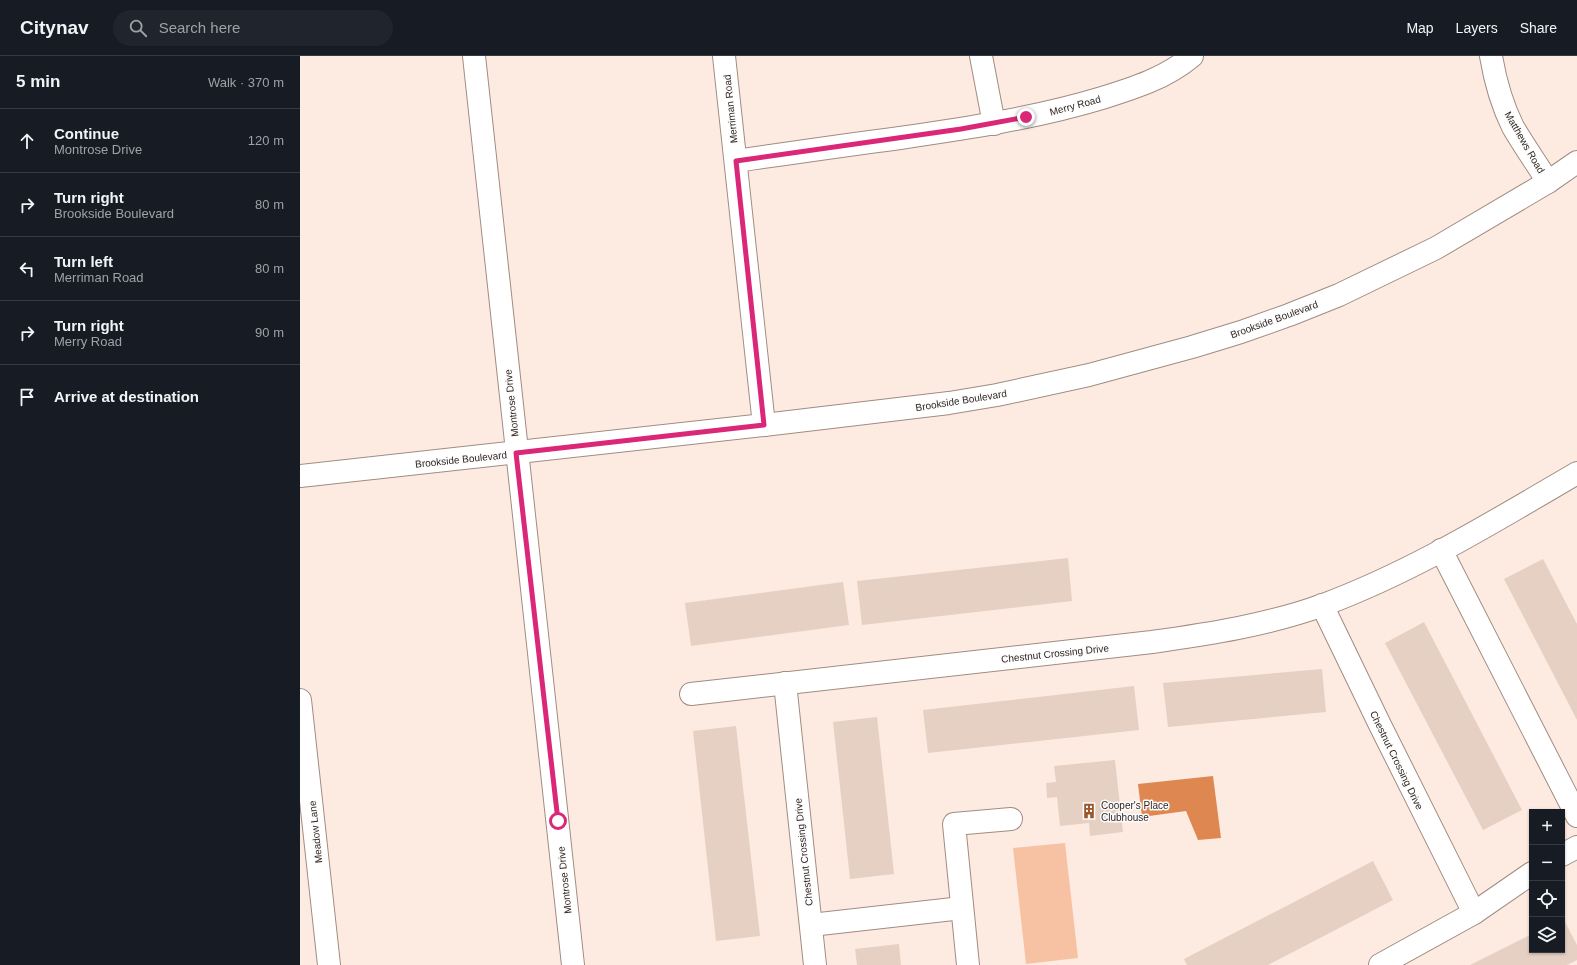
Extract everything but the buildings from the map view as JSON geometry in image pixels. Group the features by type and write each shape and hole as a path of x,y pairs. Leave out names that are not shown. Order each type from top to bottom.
{"street":[{"name":"Montrose Drive","path":"474,56 516,453 573,965"},
{"name":"Merriman Road","path":"724,56 764,425"},
{"path":"981,56 994,124"},
{"name":"Merry Road","path":"736,161 994,124 1086,103 1137,87 1180,66 1192,56"},
{"name":"Matthews Road","path":"1490,56 1502,101 1513,126 1548,182"},
{"name":"Brookside Boulevard","path":"300,476 516,453 941,404 997,395 1089,375 1192,347 1289,315 1339,295 1436,248 1548,182 1577,162"},
{"name":"Chestnut Crossing Drive","path":"691,694 1098,649 1198,635 1284,617 1322,605 1386,579 1441,550 1577,472"},
{"path":"1441,550 1577,816"},
{"name":"Chestnut Crossing Drive","path":"1322,605 1474,913"},
{"name":"Chestnut Crossing Drive","path":"785,683 815,965"},
{"name":"Meadow Lane","path":"300,700 329,965"},
{"path":"968,965 954,824 1011,819"},
{"path":"1565,854 1577,848"},
{"path":"1380,965 1474,913 1529,875"},
{"path":"811,925 962,908"}],"shaded area":[{"path":"1213,776 1221,838 1198,840 1186,811 1142,817 1138,784"},
{"path":"1065,843 1078,958 1026,964 1013,848"}],"place":[{"name":"Cooper's Place Clubhouse","path":"1089,811"}],"route":[{"path":"558,821 516,453 764,425 736,161 994,124 1026,117"}]}
